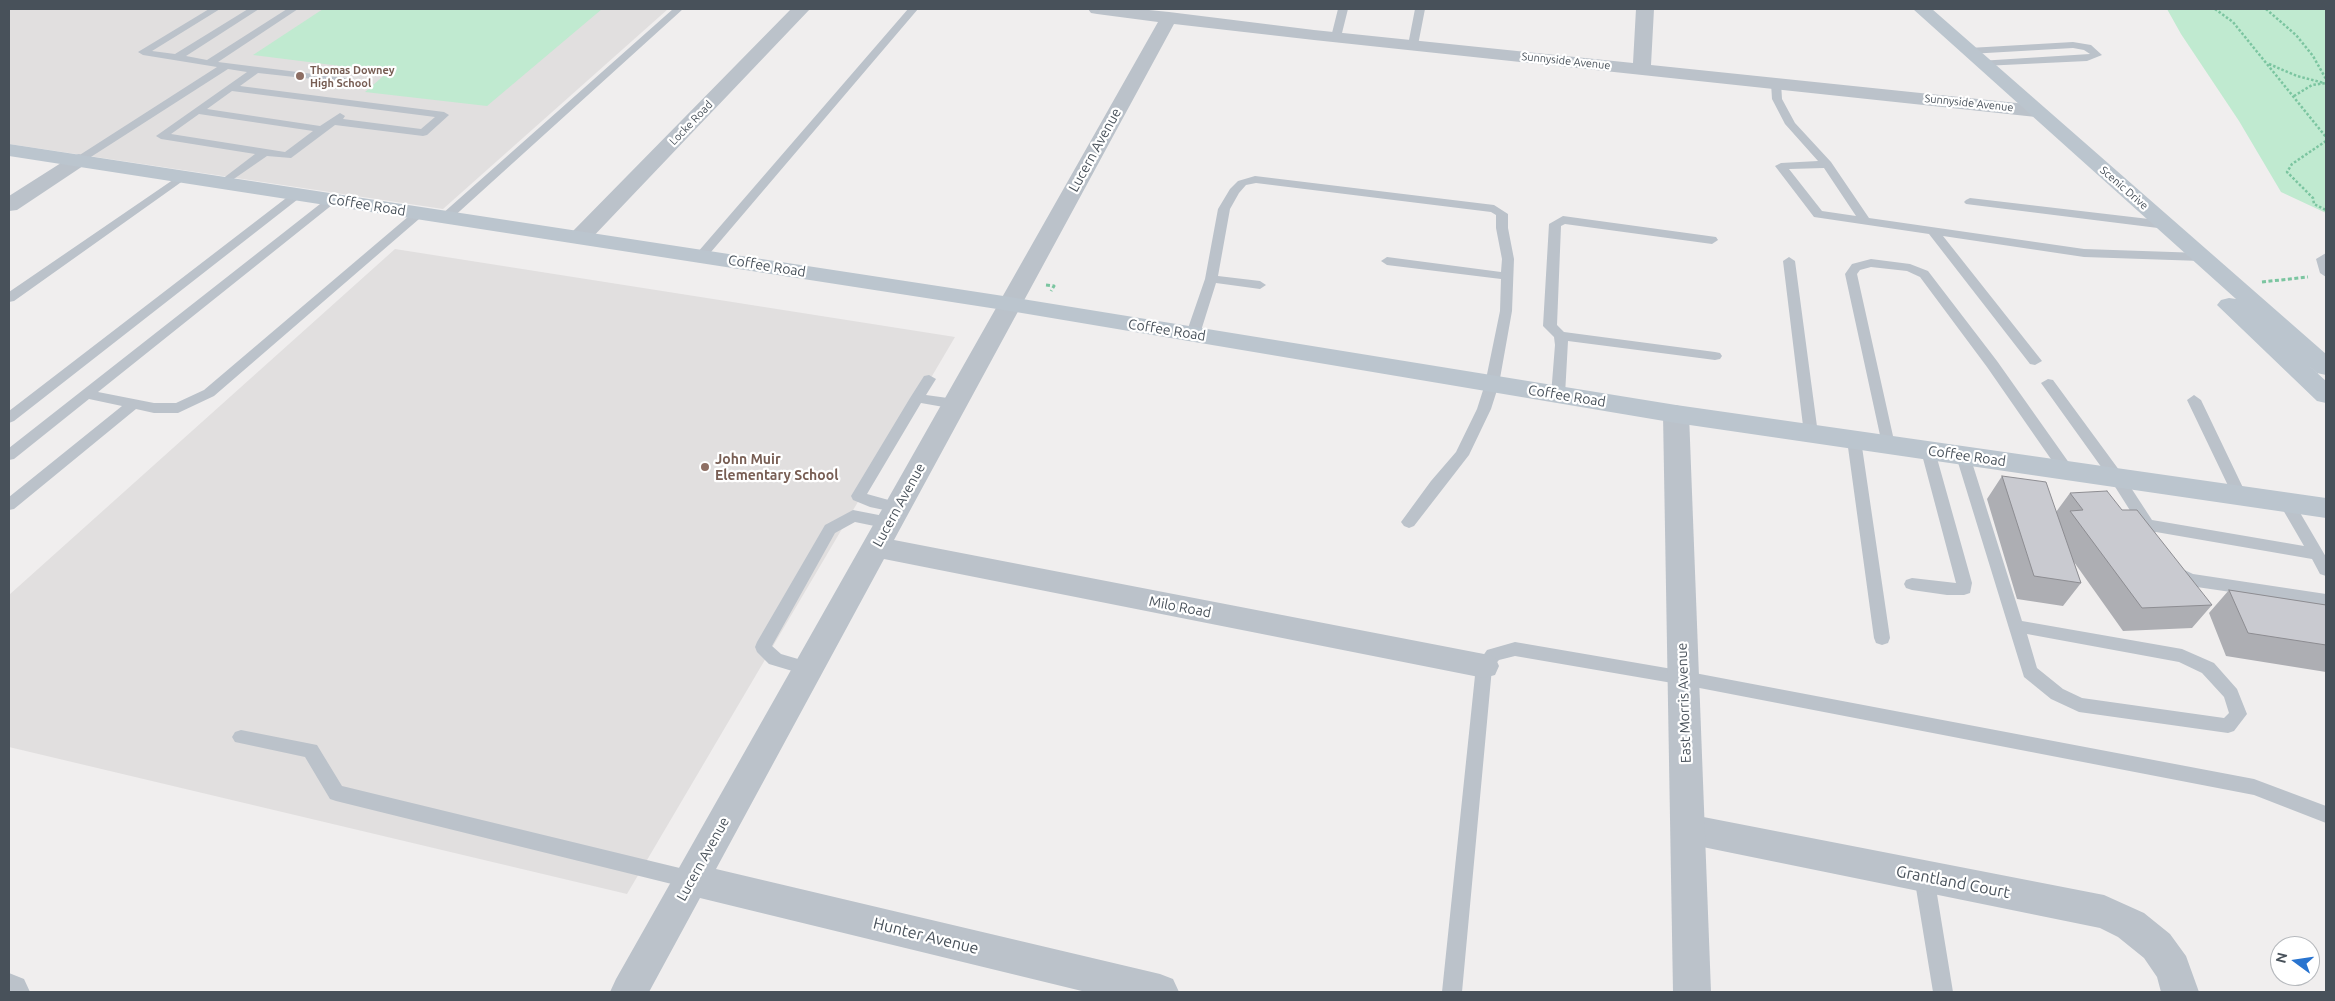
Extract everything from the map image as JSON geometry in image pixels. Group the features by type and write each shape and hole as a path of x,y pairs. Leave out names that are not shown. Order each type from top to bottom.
{"main road":[{"name":"Scenic Drive","path":"1922,9 2326,367"},
{"name":"Coffee Road","path":"9,150 1010,304 1676,414 2326,508"},
{"path":"2216,270 2209,287 2326,395"}],"street":[{"name":"Locke Road","path":"580,237 801,9"},
{"name":"Sunnyside Avenue","path":"1097,9 1336,37 2036,110"},
{"path":"1642,68 1645,9"},
{"name":"Lucern Avenue","path":"628,992 692,880 1169,17"},
{"path":"9,205 79,160"},
{"name":"East Morris Avenue","path":"1676,414 1692,992"},
{"name":"Milo Road","path":"888,526 1484,666"},
{"name":"Grantland Court","path":"1688,829 2104,912 2131,925 2158,946 2173,969 2180,992"},
{"name":"Hunter Avenue","path":"692,880 1160,992"}],"lane":[{"path":"215,9 143,52 226,66 346,81"},
{"path":"176,58 254,9"},
{"path":"209,63 293,9"},
{"path":"446,216 678,9"},
{"path":"701,256 913,9"},
{"path":"1336,37 1343,9"},
{"path":"1414,45 1420,9"},
{"path":"2073,45 2087,47 2097,55 2087,58 1976,57 2073,45"},
{"path":"79,160 226,66"},
{"path":"256,70 160,136 287,156 355,104"},
{"path":"1776,83 1777,100 1790,124 1827,164 1865,220"},
{"path":"230,88 444,115 423,133 333,121"},
{"path":"197,111 322,129"},
{"path":"225,182 265,152"},
{"path":"1827,164 1781,166 1818,214 1934,232 2216,270"},
{"path":"9,298 183,176"},
{"path":"1193,334 1211,279 1217,238 1224,209 1234,191 1242,183 1255,179 1494,209 1502,214 1502,228 1508,259 1506,311 1492,384 1484,409 1462,455 1409,522"},
{"path":"9,418 298,194"},
{"path":"9,455 333,199"},
{"path":"1970,202 2166,225"},
{"path":"86,394 154,408 178,408 209,393 420,213"},
{"path":"1558,395 1562,345 1560,336 1550,326 1555,224 1563,220 1712,240"},
{"path":"1934,232 2035,361"},
{"path":"2322,275 2322,259 2326,257"},
{"path":"1387,261 1507,276"},
{"path":"1789,261 1811,434"},
{"path":"1888,445 1851,274 1856,267 1871,263 1910,268 1924,274 1992,364 2067,471"},
{"path":"1211,279 1260,285"},
{"path":"1560,336 1716,356"},
{"path":"888,526 870,502 858,496 929,379"},
{"path":"2048,383 2117,478 2156,541"},
{"path":"917,398 955,404"},
{"path":"2194,400 2240,496"},
{"path":"9,504 133,404"},
{"path":"1854,440 1882,638"},
{"path":"1912,584 1948,589 1964,589 1964,583 1928,451"},
{"path":"1964,456 2030,672 2056,694 2079,705 2228,726 2238,714 2231,694 2208,668 2182,656 2016,626"},
{"path":"2287,503 2326,570"},
{"path":"809,669 775,659 763,647 830,529 853,516 888,526"},
{"path":"2147,525 2317,554"},
{"path":"2166,556 2176,572 2190,580 2326,600"},
{"path":"1452,992 1484,666 1493,655 1515,649 1684,678 2254,786 2303,804 2326,815"},
{"path":"241,736 311,750 336,793 692,880"},
{"path":"1924,876 1942,992"}],"path":[{"path":"2216,9 2233,22 2326,137"},
{"path":"2266,9 2296,35 2313,56 2326,79"},
{"path":"2266,62 2297,76 2325,83"},
{"path":"2294,96 2312,85 2325,83"},
{"path":"2326,141 2292,164 2287,172 2313,198 2314,204 2326,210"},
{"path":"2216,270 2322,275"},
{"path":"1046,285 1054,286"}],"shaded area":[{"name":"Thomas Downey High School","path":"9,9 668,9 443,209 9,144"},
{"path":"395,249 955,337 627,894 9,747 9,595"}],"green space":[{"path":"323,9 602,9 487,106 365,92 388,72 253,55"},
{"path":"2167,9 2326,9 2326,213 2281,192 2239,121 2181,34"}],"building":[{"path":"2002,476 2046,482 2081,583 2034,576"},
{"path":"2107,491 2122,510 2137,510 2212,605 2142,608 2070,511 2083,510 2070,493"},
{"path":"2229,590 2326,605 2326,645 2248,633"}],"place":[{"name":"Thomas Downey High School","path":"300,76"},
{"name":"John Muir Elementary School","path":"705,467"}]}
